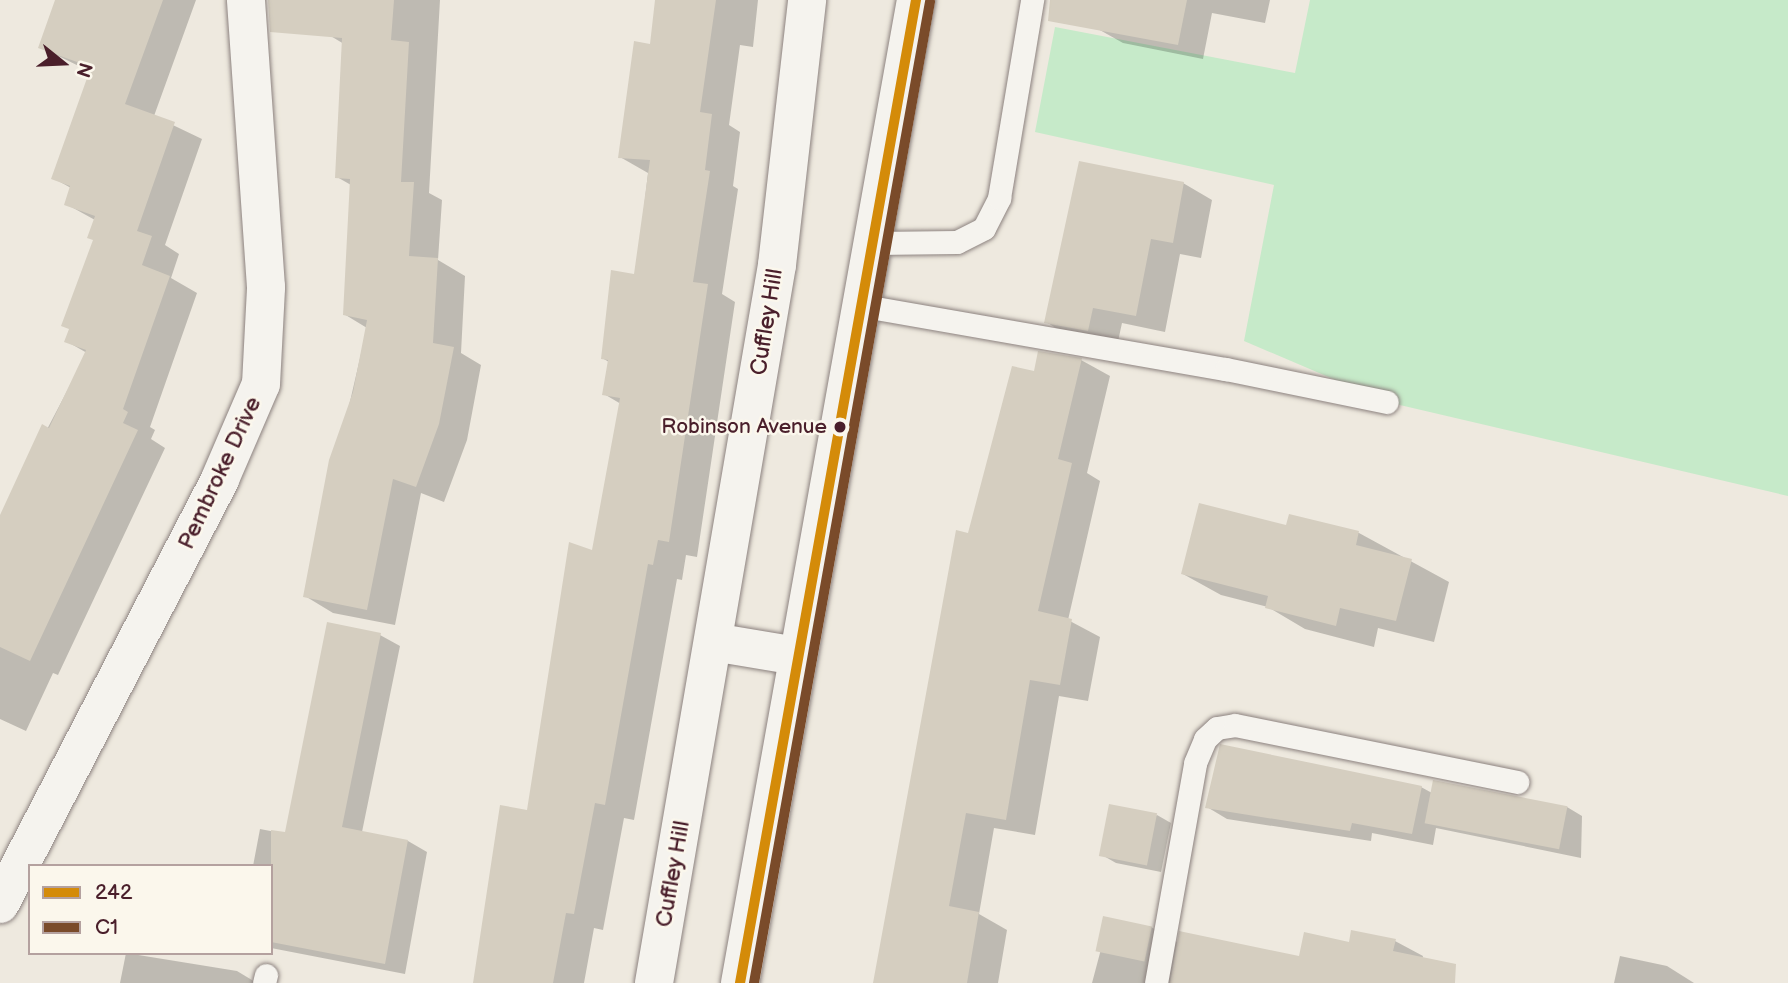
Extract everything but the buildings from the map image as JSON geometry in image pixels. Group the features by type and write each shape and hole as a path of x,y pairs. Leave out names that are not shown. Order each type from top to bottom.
{"street":[{"name":"Pembroke Drive","path":"0,904 226,468 261,384 266,287 246,0"},
{"name":"Cuffley Hill","path":"654,983 777,264 807,0"},
{"path":"740,983 797,656 864,306 916,0"},
{"path":"713,642 797,656"}],"lane":[{"path":"875,243 957,242 984,228 999,198 1031,0"},
{"path":"864,306 1226,369 1387,402"},
{"path":"1156,983 1195,763 1205,739 1217,728 1235,725 1517,782"}],"green space":[{"path":"1310,0 1788,0 1788,496 1387,402 1244,341 1274,185 1035,132 1055,27 1295,73"}],"transit line":[{"name":"242","path":"740,983 916,0"},
{"name":"C1","path":"754,983 930,2"}],"place":[{"name":"Robinson Avenue","path":"840,427"}]}
